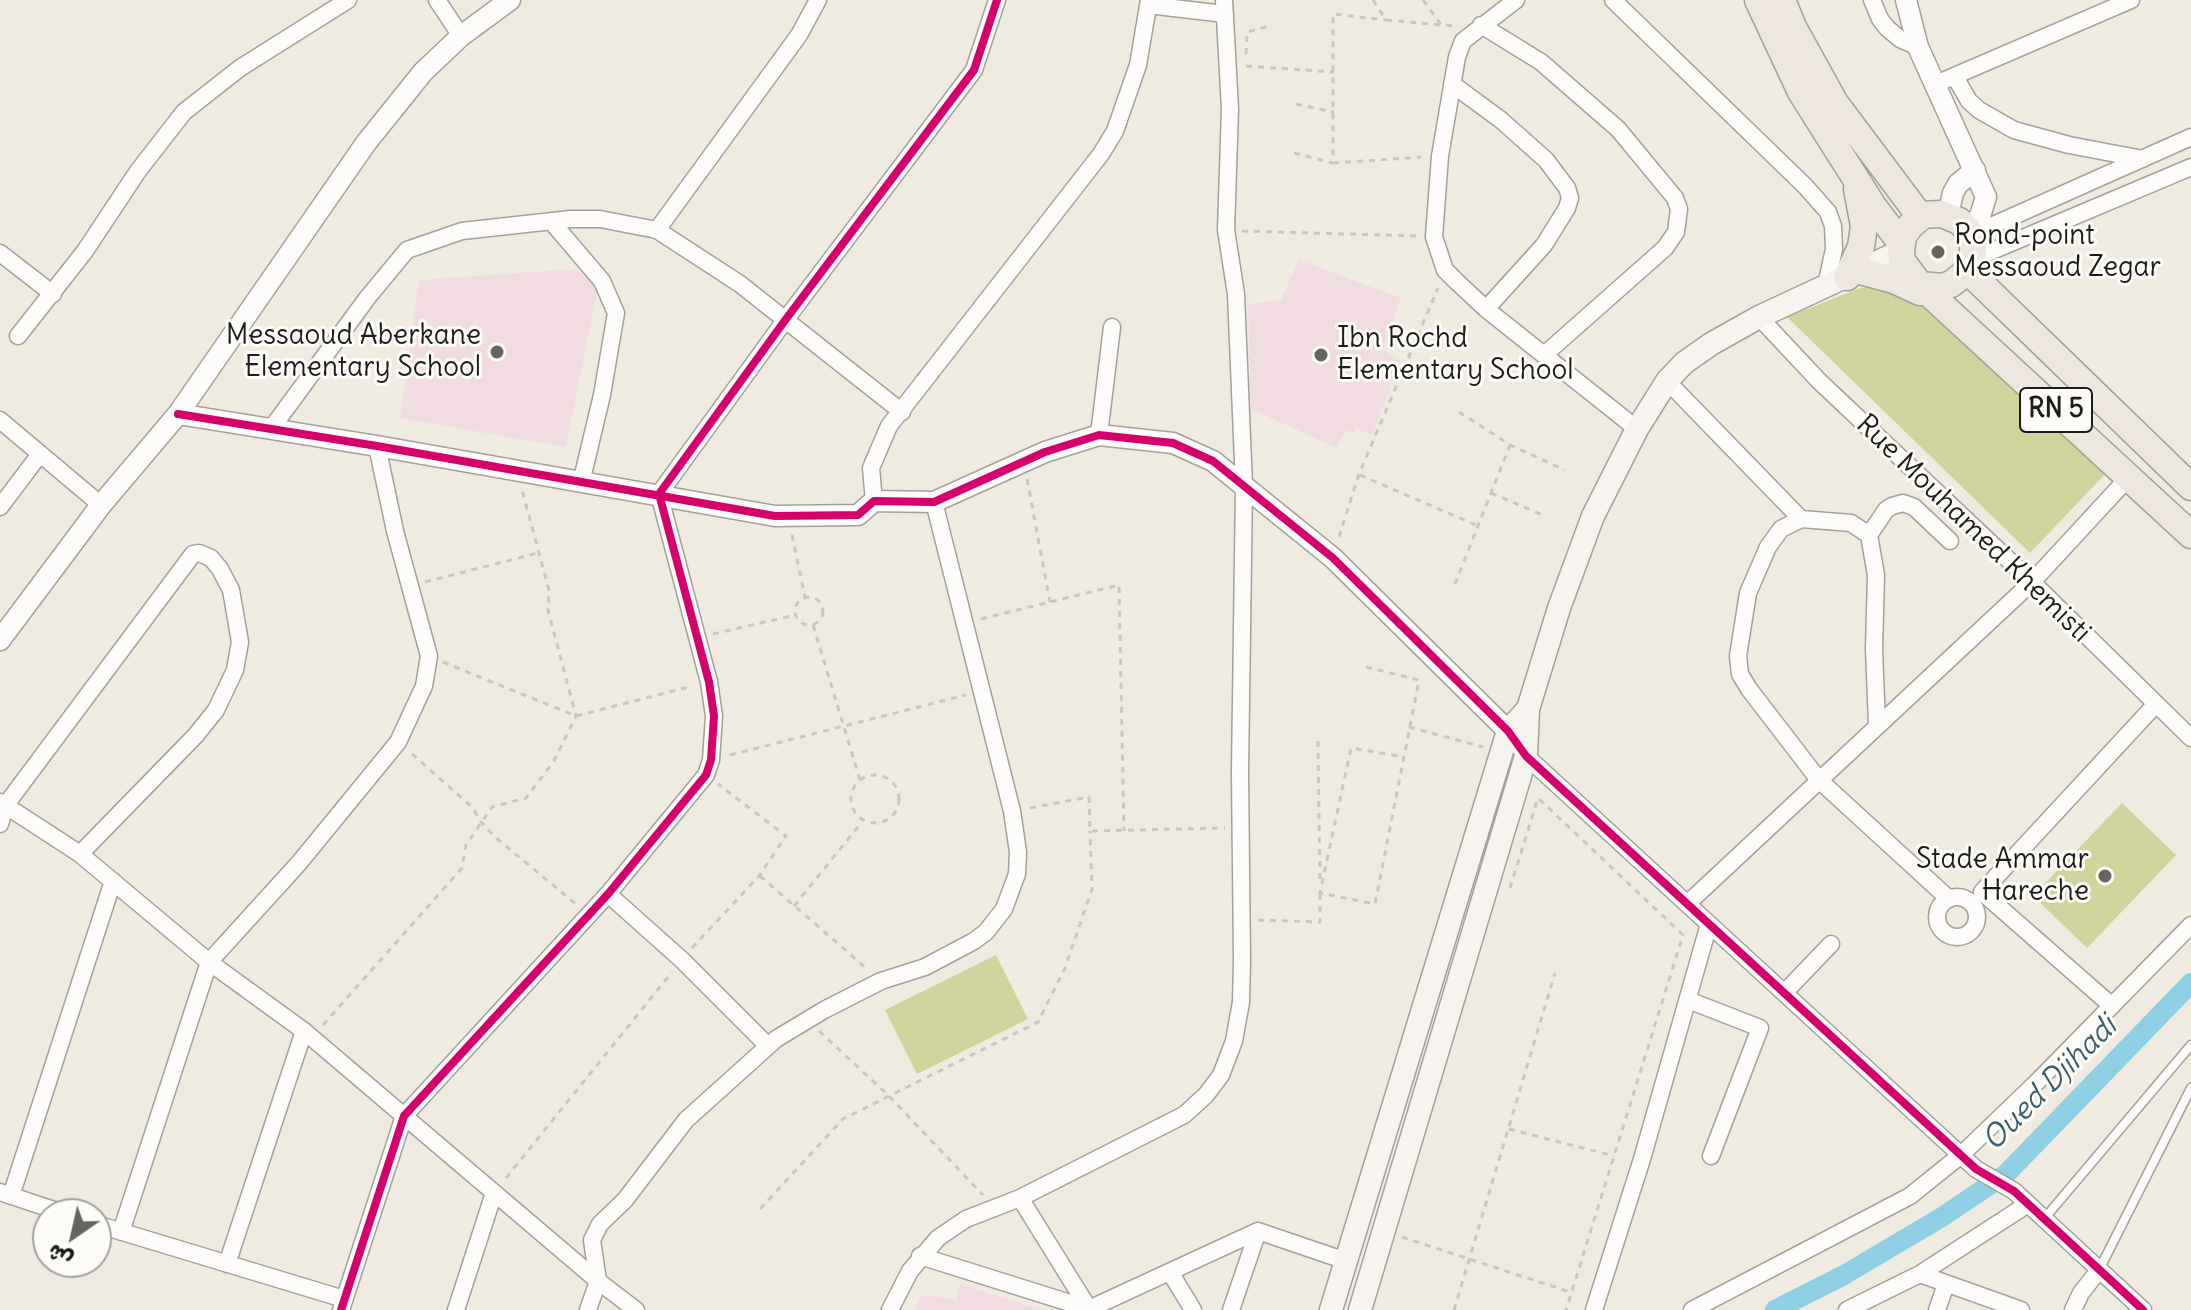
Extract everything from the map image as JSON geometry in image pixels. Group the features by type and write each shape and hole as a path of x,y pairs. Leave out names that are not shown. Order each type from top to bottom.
{"main road":[{"path":"1758,0 1801,92 1901,247 1907,270 1920,285 1942,287 1951,284 1966,242 1919,215 1835,103 1793,27 1782,0"},
{"path":"1844,278 1861,247 1864,226 1855,178"},
{"path":"1360,1310 1526,756 1528,709 1559,608 1593,516 1637,429 1667,381 1684,363 1759,317 1844,278 1901,247 1906,231 1921,217 1919,215"},
{"name":"RN 5","path":"1966,242 2191,487"},
{"path":"1844,278 1912,286 1948,311"},
{"name":"RN 5","path":"1920,285 2191,535"},
{"path":"1331,1310 1505,741 1528,709"}],"street":[{"path":"18,336 85,251 184,112 240,68 348,0"},
{"path":"437,0 461,36"},
{"path":"0,640 101,505 178,414 366,143 423,72 461,36 510,0"},
{"path":"657,230 799,35 818,0"},
{"path":"659,494 786,319 974,70 997,0"},
{"path":"1516,0 1463,41 1457,57 1440,156 1434,237 1445,270 1486,309 1637,429"},
{"path":"1613,0 1828,212 1833,226 1834,249 1844,278"},
{"path":"1872,0 1887,28 1900,39 1918,47 1946,80 1979,110 2033,137 2143,159"},
{"path":"1906,0 1918,47"},
{"path":"1946,80 2131,0"},
{"path":"874,501 871,468 889,426 1101,154 1115,131 1132,87 1148,2 1225,7 1230,109 1226,230 1236,294 1244,486 1241,1002 1234,1041 1221,1075 1206,1095 1184,1115 1020,1198 966,1219 938,1238 920,1256 890,1310"},
{"path":"1481,25 1541,62 1618,129 1675,198 1679,209 1676,232 1665,248 1544,355"},
{"path":"1946,80 1986,197 1966,242"},
{"path":"1452,84 1501,120 1546,160 1567,188 1570,198 1544,245 1486,309"},
{"path":"1966,242 2191,137"},
{"path":"1966,242 2191,167"},
{"path":"1966,242 1953,193 1958,184 1975,170"},
{"path":"271,429 368,297 407,250 462,231 600,219 657,230 740,284 902,412"},
{"path":"551,221 602,281 616,313 581,483"},
{"path":"0,253 53,294"},
{"name":"Rue Mouhamed Khemisti","path":"1759,317 1830,392 2032,582 2191,738"},
{"path":"1099,435 1112,327"},
{"path":"1667,381 1801,519"},
{"path":"178,414 775,516 858,515 874,501 934,502 1045,452 1099,435 1173,443 1213,461 1333,558 1505,741 1526,756 1976,1169 2014,1191 2143,1310"},
{"path":"0,420 101,505"},
{"path":"121,1232 209,962 299,863 398,742 424,686 429,656 377,446"},
{"path":"0,507 40,454"},
{"path":"1687,904 2032,582 2128,478"},
{"path":"112,1229 227,1264 343,1305 404,1116 608,894 708,767 714,716 709,682 659,494"},
{"path":"588,1310 598,1281 592,1240 600,1224 625,1200 686,1120 768,1046 807,1020 881,981 925,967 974,941 997,920 1017,874 1018,852 1012,811 934,502"},
{"path":"1877,725 1874,649 1876,575 1869,535 1886,510 1903,503 1914,507 1950,541"},
{"path":"1869,535 1851,523 1801,519 1781,529 1759,565 1748,593 1738,656 1740,674 1755,700 1819,780 1949,899"},
{"path":"0,824 3,804 193,554 211,558 231,590 240,642 230,682 216,710 196,735 80,854"},
{"path":"1976,897 1974,928 1964,936 1944,933 1937,921 1939,908 1949,899 1976,897 2156,704"},
{"path":"3,804 80,854 209,962 307,1035 636,1310"},
{"path":"32,1203 6,1194 113,881"},
{"path":"608,894 682,960 768,1046"},
{"path":"1976,897 2112,1006"},
{"path":"1594,1310 1642,1159 1709,924"},
{"path":"1692,1310 1910,1196 1961,1155 2191,925"},
{"path":"1784,993 1831,944"},
{"path":"1688,1000 1760,1028 1711,1156"},
{"path":"227,1264 307,1035"},
{"path":"456,1310 494,1193"},
{"path":"1020,1198 1089,1310"},
{"path":"1847,1310 1920,1274 2028,1204"},
{"path":"1231,1310 1258,1231"},
{"path":"920,1256 1089,1310 1258,1231 1346,1261"},
{"path":"2073,1310 2082,1302 2099,1270"},
{"path":"1170,1272 1193,1310"},
{"path":"1920,1274 2021,1310"},
{"path":"1937,1310 1946,1284"}],"lane":[{"path":"2044,1219 2191,1045"},
{"path":"2099,1270 2191,1088"}],"path":[{"path":"1373,0 1386,20"},
{"path":"1423,0 1442,27"},
{"path":"1333,163 1333,14 1442,27 1481,25"},
{"path":"1246,66 1247,32 1269,26"},
{"path":"1228,65 1334,72"},
{"path":"1296,104 1334,112"},
{"path":"1294,153 1333,163 1440,156"},
{"path":"1226,230 1434,237"},
{"path":"1333,558 1359,474 1445,270"},
{"path":"1459,412 1510,445 1565,470"},
{"path":"1455,584 1510,445"},
{"path":"1024,461 1050,602"},
{"path":"307,1035 462,868 466,845 492,807 526,798 554,761 576,716 548,610 549,590 517,471"},
{"path":"1359,474 1478,526"},
{"path":"1491,493 1545,516"},
{"path":"788,516 805,597"},
{"path":"410,586 538,552"},
{"path":"964,623 1119,585 1124,831"},
{"path":"805,597 816,598 823,607 822,618 813,625 802,624 795,615 796,604 805,597"},
{"path":"697,637 795,615"},
{"path":"813,625 860,780"},
{"path":"429,656 576,716 709,682"},
{"path":"1320,893 1375,904 1419,680 1366,667"},
{"path":"708,767 842,726 982,692"},
{"path":"1409,727 1505,741"},
{"path":"1242,919 1320,922 1318,741"},
{"path":"398,742 472,807 495,837 589,915"},
{"path":"1320,893 1351,748 1404,757"},
{"path":"494,1193 682,960 759,876 786,836 708,767"},
{"path":"874,774 889,778 898,790 900,805 892,818 878,824 863,821 854,812 852,789 860,780 874,774"},
{"path":"760,1209 843,1119 1038,1022 1065,968 1092,889 1089,797 1012,811"},
{"path":"1510,889 1538,798 1683,935 1566,1310"},
{"path":"794,906 863,821"},
{"path":"1090,831 1241,828"},
{"path":"759,876 881,981"},
{"path":"1454,1310 1555,973"},
{"path":"807,1020 888,1095 994,1207"},
{"path":"1509,1129 1615,1156"},
{"path":"1384,1231 1572,1293"}],"shaded area":[{"name":"Ibn Rochd Elementary School","path":"1299,260 1401,298 1382,350 1401,360 1372,435 1356,428 1353,433 1345,430 1337,448 1251,409 1248,304 1281,300"},
{"name":"Messaoud Aberkane Elementary School","path":"576,269 598,286 566,447 400,418 419,280"},
{"path":"959,1284 1044,1310 915,1310 921,1295 957,1300"}],"green space":[{"path":"1901,285 2109,470 2030,553 1787,317 1860,288"},
{"name":"Stade Ammar Hareche","path":"2122,803 2176,855 2087,948 2033,896"},
{"path":"996,955 1028,1019 917,1074 885,1010"}],"waterway":[{"name":"Oued Djihadi","path":"1775,1310 1844,1275 1942,1217 2006,1174 2191,983"}],"cycle path":[{"path":"341,1310 404,1116 608,894 706,775 711,760 714,716 709,682 659,494 786,319 974,70 997,0"},
{"path":"178,414 775,516 858,515 874,501 934,502 1045,452 1099,435 1173,443 1213,461 1333,558 1508,731 1526,756 1976,1169 2014,1191 2143,1310"}],"place":[{"name":"Rond-point Messaoud Zegar","path":"1938,252"},
{"name":"Messaoud Aberkane Elementary School","path":"497,352"},
{"name":"Ibn Rochd Elementary School","path":"1321,355"},
{"name":"Stade Ammar Hareche","path":"2105,876"}]}
